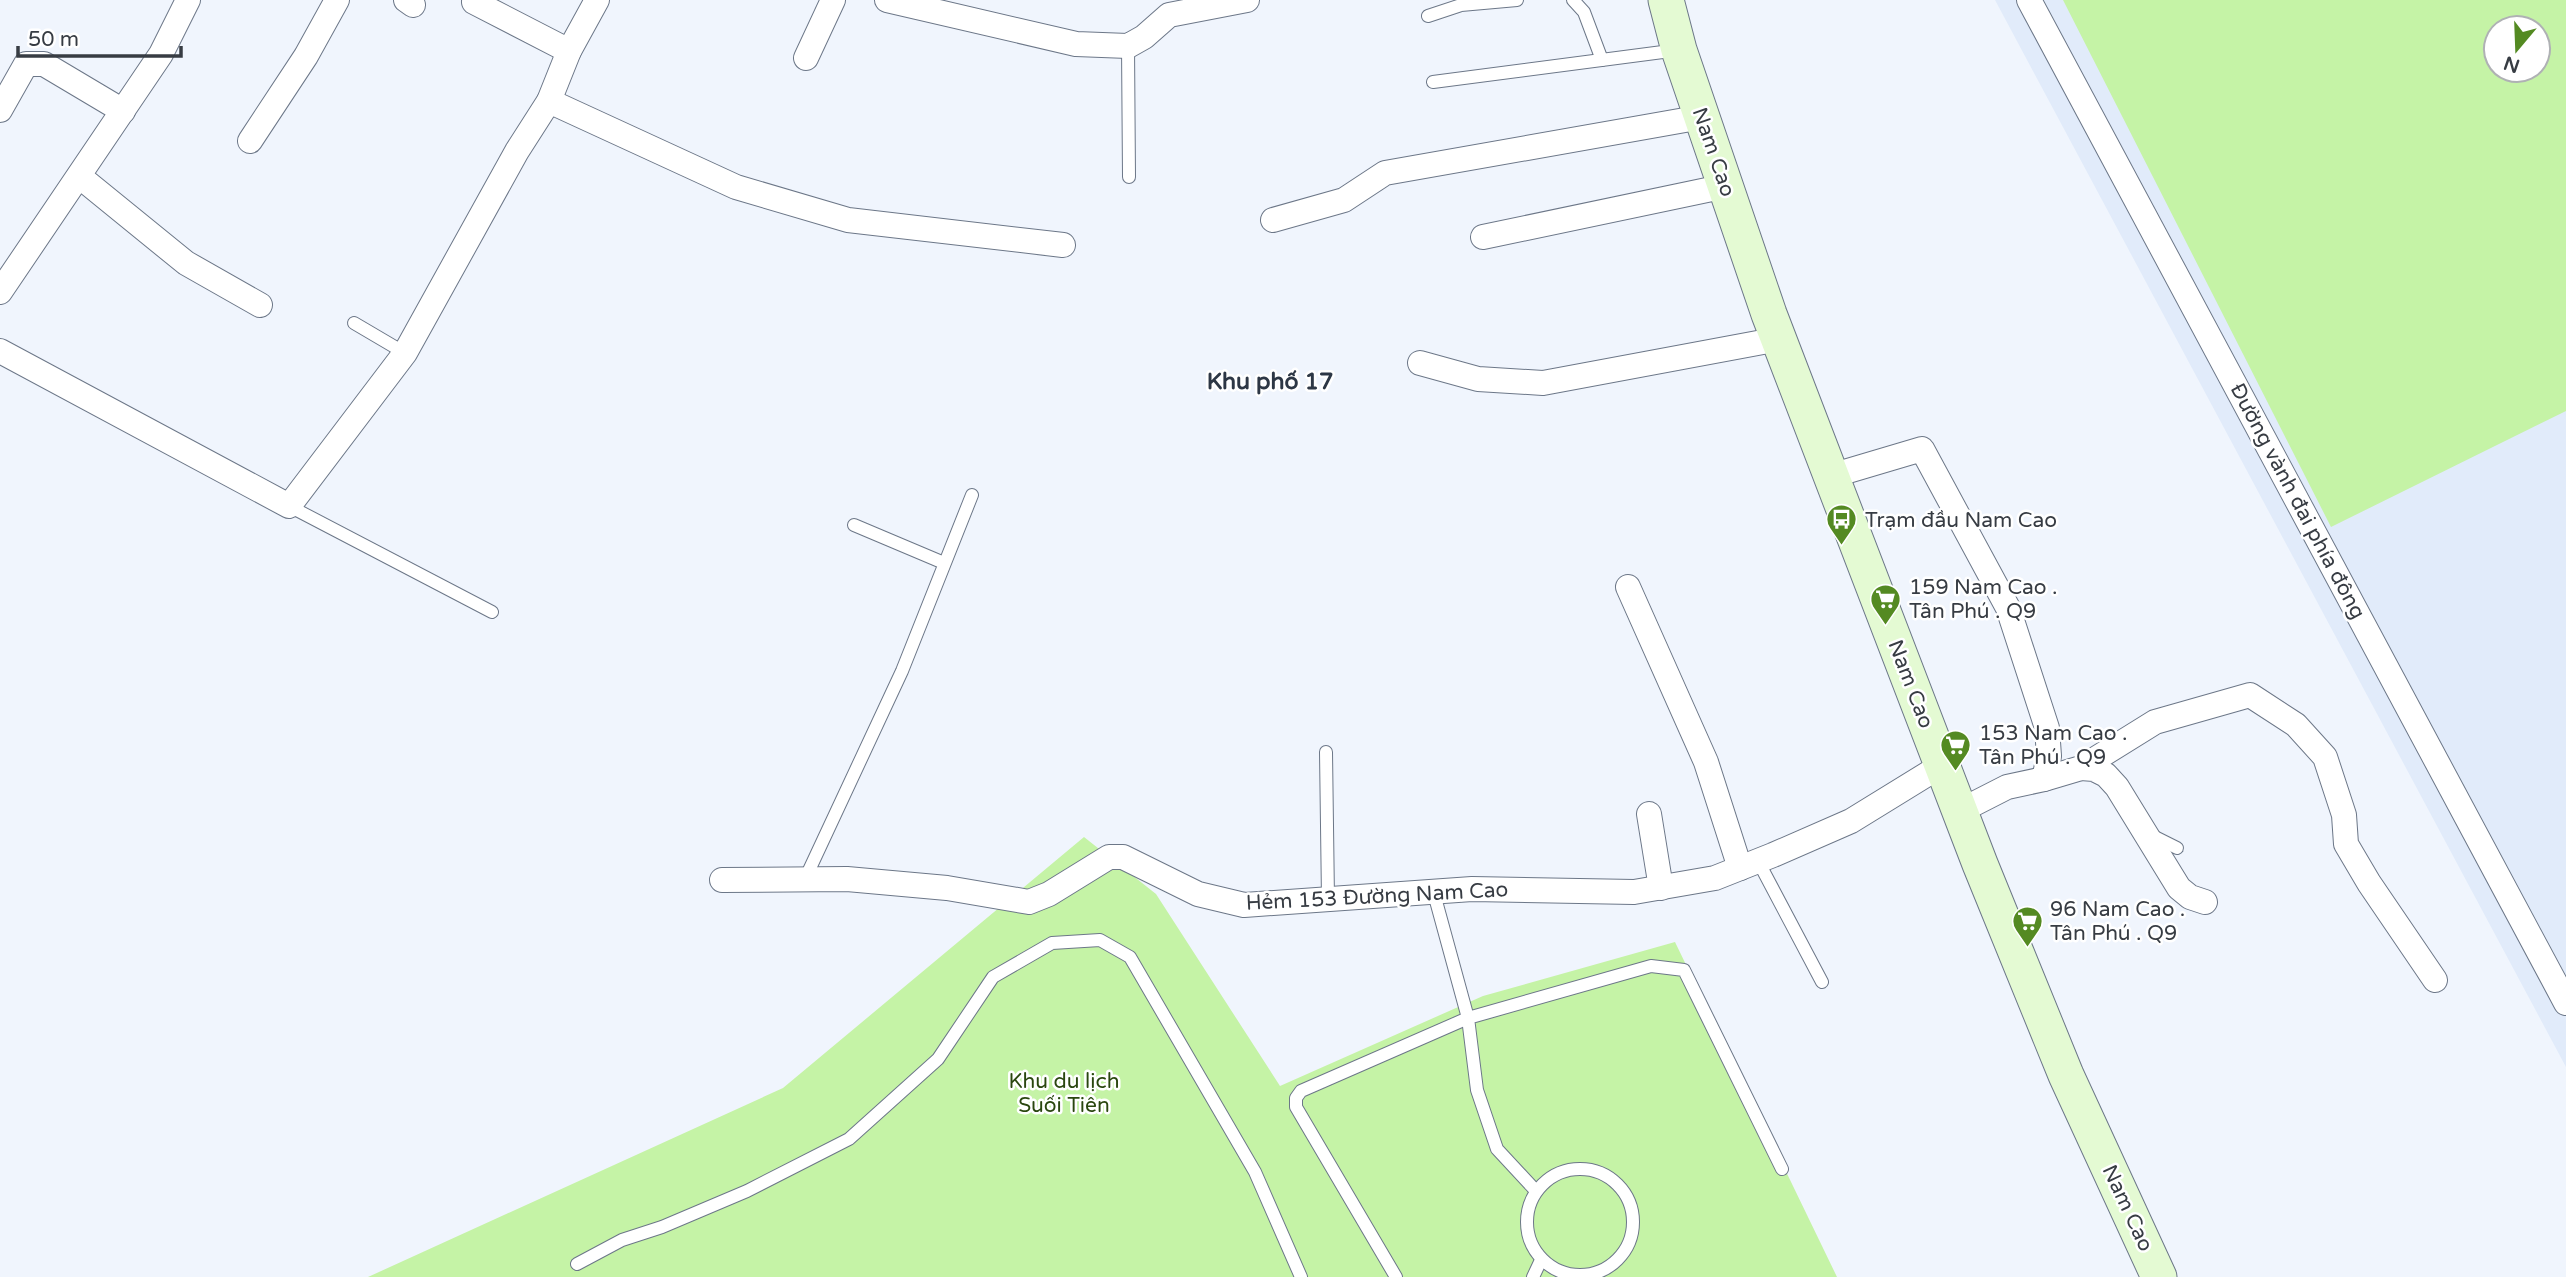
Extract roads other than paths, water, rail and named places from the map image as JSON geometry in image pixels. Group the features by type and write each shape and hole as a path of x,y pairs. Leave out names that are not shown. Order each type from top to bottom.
{"street":[{"path":"0,292 161,54 188,0"},
{"path":"250,141 306,56 337,0"},
{"path":"0,351 289,506 405,353 517,151 549,101 569,51 597,0"},
{"path":"806,58 833,0"},
{"path":"887,0 1076,44 1128,46 1144,37 1182,6 1247,0"},
{"name":"Nam Cao","path":"1666,0 1679,50 1779,339 1942,765 2066,1074 2159,1277"},
{"name":"Đường vành đai phía đông","path":"2029,0 2566,1003"},
{"path":"474,2 569,51"},
{"path":"0,110 26,64 44,64 123,111"},
{"path":"549,101 736,187 848,220 1063,245"},
{"path":"1273,220 1344,200 1385,173 1702,117"},
{"path":"79,176 186,263 260,305"},
{"path":"1483,237 1726,186"},
{"path":"1420,363 1478,379 1543,383 1779,339"},
{"path":"1831,476 1922,449 2008,608 2047,728 2049,757 2044,779"},
{"path":"1628,587 1749,865"},
{"path":"1960,811 2007,787 2081,768 2155,722 2250,695 2296,725 2325,757 2344,815 2346,844 2435,980"},
{"name":"Hẻm 153 Đường Nam Cao","path":"722,880 847,879 947,888 1029,902 1049,894 1109,857 1123,858 1198,894 1244,905 1472,888 1634,892 1716,878 1749,865 1851,821 1942,765"},
{"path":"2081,768 2094,769 2106,775 2117,787 2179,888 2190,897 2205,902"},
{"path":"1649,814 1661,888"}],"lane":[{"path":"1428,16 1461,5 1517,0"},
{"path":"1573,0 1584,12 1602,60"},
{"path":"1128,46 1129,177"},
{"path":"1433,82 1679,50"},
{"path":"354,323 405,353"},
{"path":"805,880 902,671 972,495"},
{"path":"289,506 492,612"},
{"path":"854,525 944,563"},
{"path":"1326,752 1328,899"},
{"path":"2145,831 2177,848"},
{"path":"1749,865 1822,982"},
{"path":"1433,890 1468,1018 1477,1090 1497,1149 1535,1191"},
{"path":"577,1264 622,1240 662,1227 747,1191 849,1139 938,1059 993,977 1052,943 1100,940 1130,957 1255,1172 1301,1277"},
{"path":"1396,1277 1296,1107 1296,1098 1301,1091 1468,1018 1651,966 1684,970 1782,1169"},
{"path":"1584,1168 1602,1173 1618,1184 1629,1199 1633,1217 1632,1236 1624,1253 1611,1266 1595,1275 1575,1275 1557,1270 1541,1260 1531,1244 1526,1226 1527,1208 1535,1191 1557,1173 1584,1168"},
{"path":"1533,1277 1541,1260"}],"place":[{"name":"Trạm đầu Nam Cao","path":"1842,547"},
{"name":"159 Nam Cao . Tân Phú . Q9","path":"1886,626"},
{"name":"153 Nam Cao . Tân Phú . Q9","path":"1956,772"},
{"name":"96 Nam Cao . Tân Phú . Q9","path":"2027,948"}],"district":[{"name":"Khu phố 17","path":"1270,381"}],"park label":[{"name":"Khu du lịch Suối Tiên","path":"1064,1093"}]}
